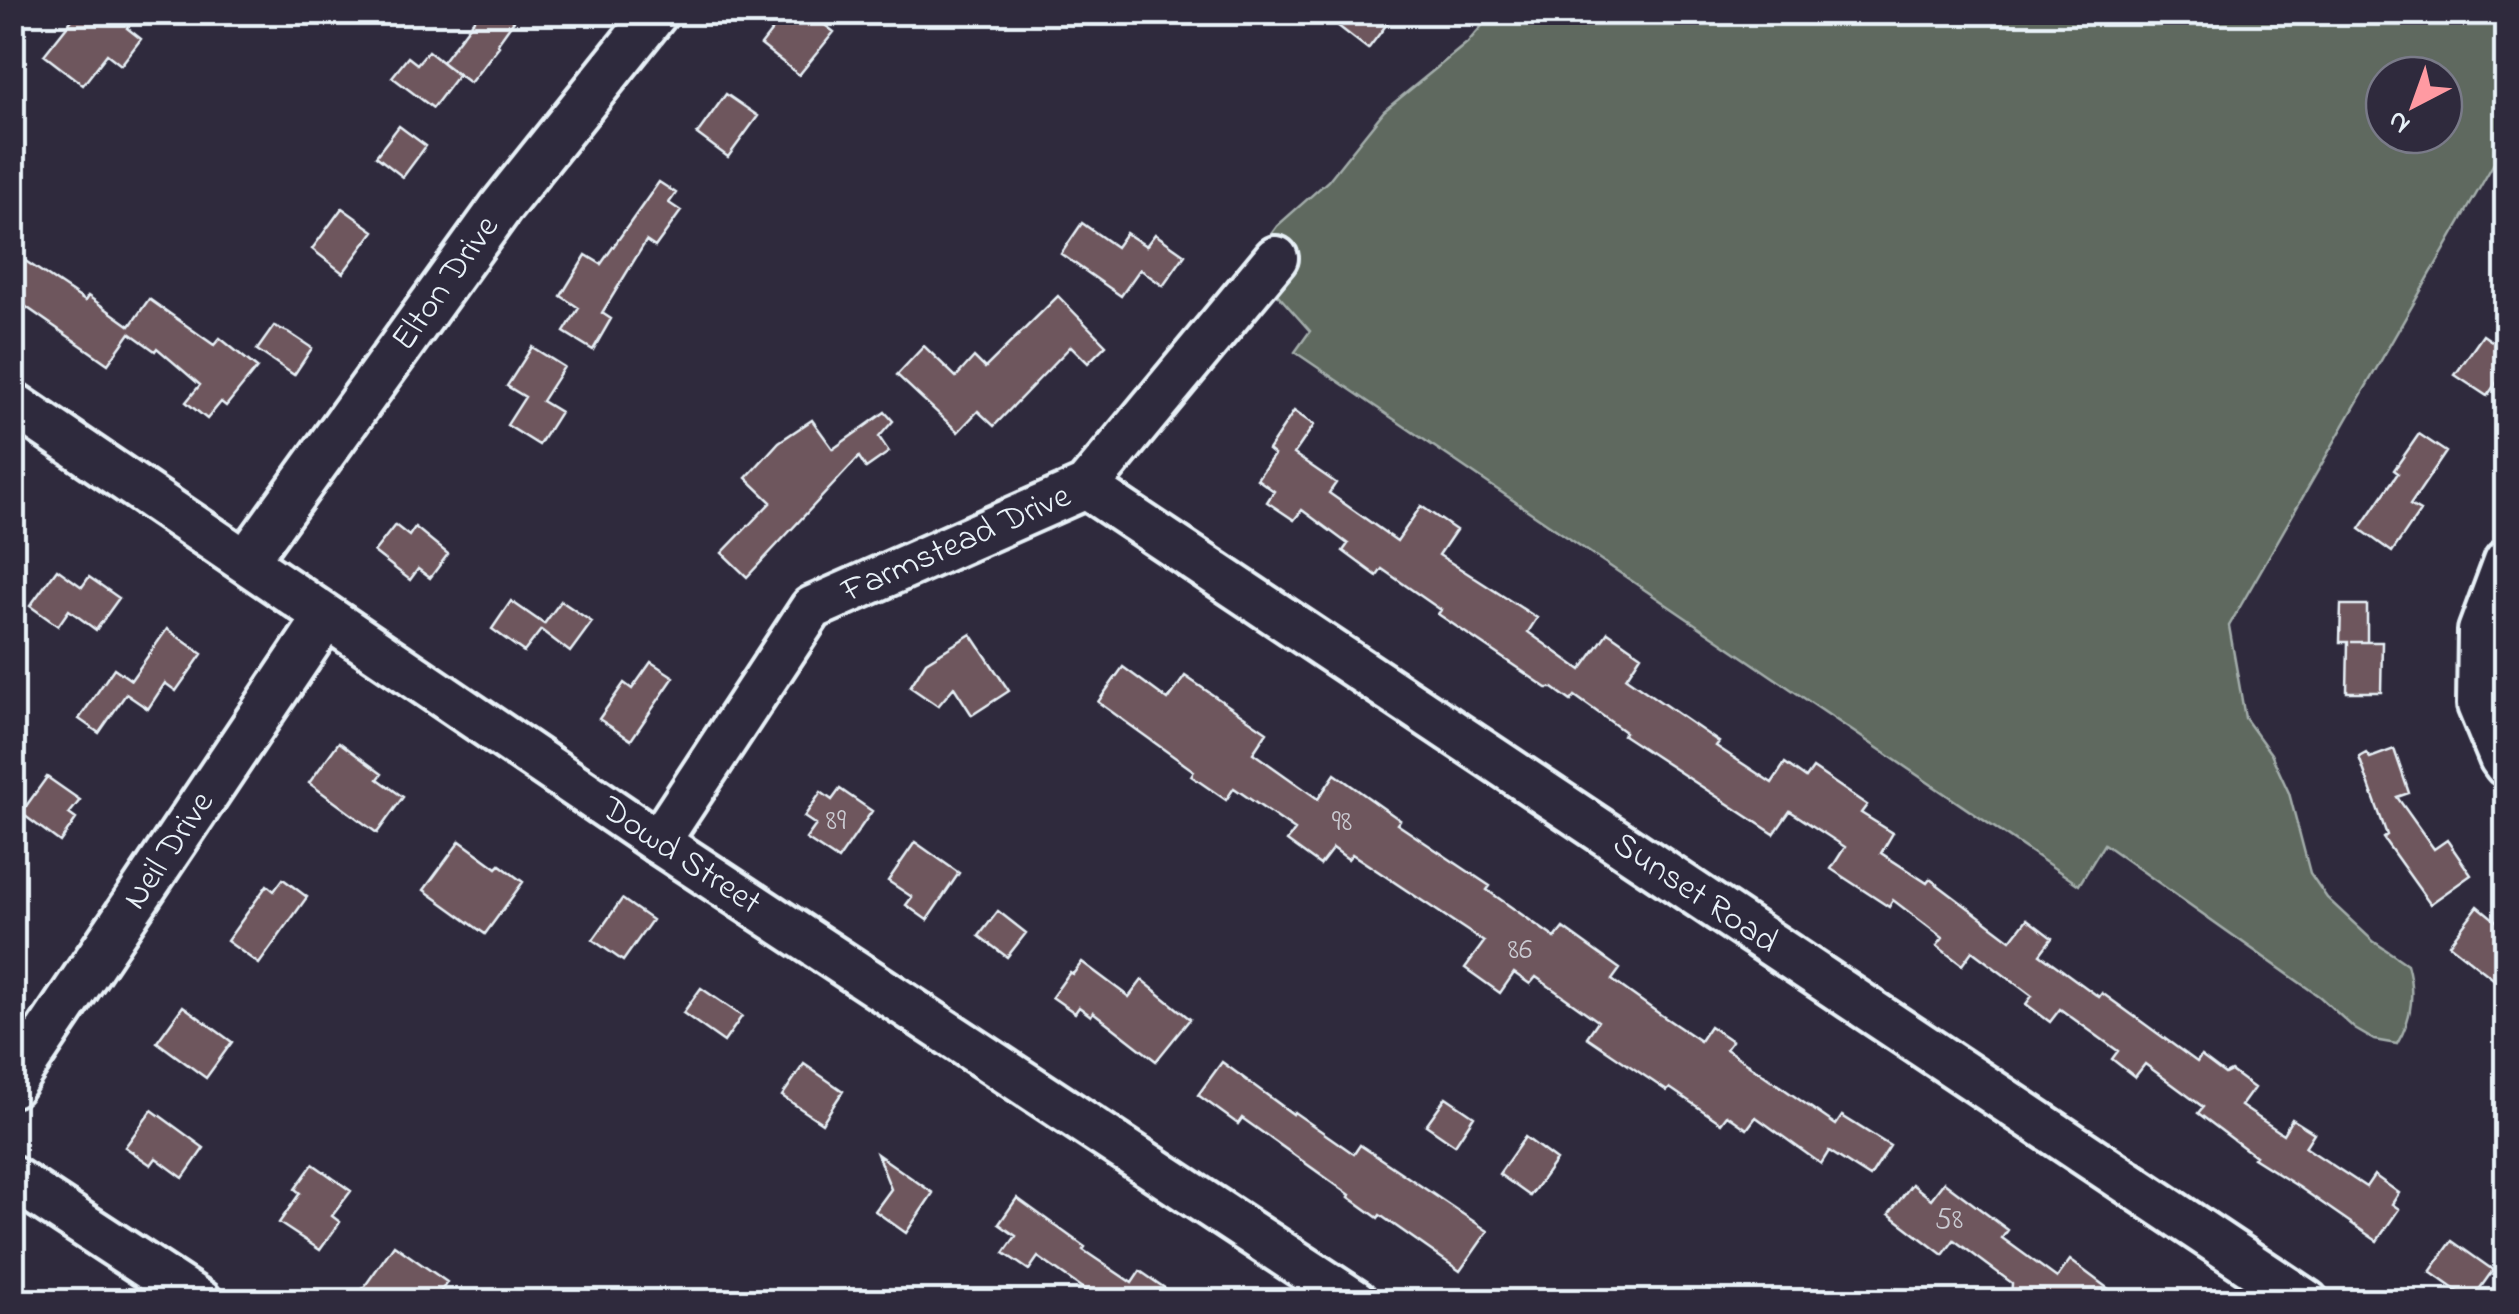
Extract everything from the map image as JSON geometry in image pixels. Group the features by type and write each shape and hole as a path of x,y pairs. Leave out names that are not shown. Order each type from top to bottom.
{"street":[{"name":"Elton Drive","path":"246,562 502,207 658,12"},
{"name":"Farmstead Drive","path":"658,842 812,608 1086,487 1276,258"},
{"name":"Dowd Street","path":"12,403 658,842 1356,1302"},
{"name":"Sunset Road","path":"1086,487 2307,1302"},
{"path":"2506,561 2480,632 2479,705 2506,766"},
{"name":"Neil Drive","path":"12,1085 326,617"},
{"path":"12,1178 201,1302"}],"green space":[{"path":"1493,13 2506,13 2506,142 2229,626 2245,718 2271,754 2289,793 2310,873 2327,898 2373,941 2407,964 2411,1005 2397,1044 2374,1040 2355,1029 2320,997 2104,844 2079,885 1295,352 1310,331 1270,286 1264,244 1277,226 1328,181 1384,111 1467,43"}],"building":[{"path":"78,12 139,12 127,28 141,39 121,65 107,54 83,85 44,55"},
{"path":"480,12 520,12 470,83 442,62"},
{"path":"800,12 808,12 834,32 799,75 761,45 782,18 791,24"},
{"path":"1320,12 1396,12 1368,49"},
{"path":"428,51 458,75 433,108 392,77 408,57 417,64"},
{"path":"726,94 758,116 728,157 697,134"},
{"path":"399,126 426,146 403,177 376,156"},
{"path":"659,182 676,193 669,203 681,211 655,247 646,241 602,313 611,319 593,350 564,332 579,308 561,296 586,255 601,264"},
{"path":"342,208 374,231 343,273 312,249"},
{"path":"1082,223 1116,247 1126,233 1146,246 1155,234 1185,255 1163,286 1140,269 1121,296 1061,254"},
{"path":"12,252 85,301 88,296 130,326 149,299 214,345 220,338 257,368 226,406 221,402 207,419 186,402 200,385 157,348 155,351 130,333 108,364 12,297"},
{"path":"1058,296 1106,345 1088,363 1071,346 994,426 978,411 958,432 897,375 924,346 956,377 974,357 985,368"},
{"path":"274,326 312,348 294,375 257,350"},
{"path":"2483,335 2506,351 2506,389 2497,382 2487,396 2455,375"},
{"path":"532,347 564,367 542,401 560,412 539,445 507,425 525,397 507,386"},
{"path":"1294,411 1314,425 1294,454 1336,483 1329,493 1397,541 1421,506 1456,530 1439,555 1537,618 1528,632 1581,670 1608,632 1641,655 1626,678 1719,742 1716,746 1772,783 1785,763 1806,778 1813,768 1867,805 1861,813 1893,833 1881,853 1927,883 1930,879 2011,940 2027,919 2052,938 2040,954 2099,997 2102,993 2197,1062 2201,1056 2225,1074 2231,1071 2254,1088 2241,1106 2283,1134 2292,1119 2314,1133 2305,1147 2366,1187 2374,1175 2399,1193 2392,1204 2399,1209 2377,1241 2253,1158 2198,1113 2203,1107 2145,1064 2135,1077 2112,1059 2118,1051 2060,1009 2050,1022 2026,1004 2032,996 1972,951 1962,965 1937,946 1943,938 1893,900 1889,907 1831,869 1845,847 1790,811 1774,834 1623,735 1625,732 1575,696 1571,701 1547,688 1438,614 1441,610 1382,569 1377,576 1343,551 1348,544 1302,510 1294,520 1267,502 1274,491 1257,479 1274,455 1268,450"},
{"path":"885,412 893,421 879,437 889,452 866,468 859,457 747,577 722,553 771,502 746,478 779,442 812,420 833,449"},
{"path":"2419,434 2446,452 2410,505 2420,511 2392,552 2360,529"},
{"path":"395,525 409,536 415,527 448,554 430,578 418,569 410,580 374,552"},
{"path":"57,569 82,587 89,577 119,598 96,630 69,610 58,626 30,606"},
{"path":"511,601 544,624 561,601 592,622 570,652 541,630 524,652 492,629"},
{"path":"2341,605 2367,605 2367,642 2382,642 2381,692 2347,692 2348,642 2340,642"},
{"path":"167,629 202,654 176,691 165,683 148,709 126,694 99,733 79,719 114,668 131,680"},
{"path":"971,634 1009,691 972,715 954,687 938,706 910,687 926,662"},
{"path":"651,662 674,677 631,740 599,719 624,683 632,689"},
{"path":"1123,667 1168,700 1185,676 1267,732 1253,753 1318,799 1335,774 1400,820 1397,824 1490,886 1487,890 1555,938 1563,928 1620,969 1612,980 1661,1015 1700,1041 1710,1026 1732,1041 1726,1049 1836,1125 1842,1116 1890,1146 1870,1177 1829,1151 1821,1164 1756,1117 1747,1129 1727,1115 1721,1123 1670,1088 1667,1091 1587,1037 1598,1021 1536,977 1530,984 1514,973 1500,993 1465,968 1484,942 1352,854 1348,859 1333,848 1320,865 1287,841 1295,830 1234,788 1226,800 1191,776 1194,771 1098,702"},
{"path":"339,742 382,774 378,779 403,797 377,833 309,783"},
{"path":"2394,749 2409,793 2397,797 2434,849 2447,840 2471,875 2430,904 2383,838 2387,835 2359,757 2366,753 2370,758"},
{"path":"47,777 80,800 69,814 76,819 60,842 21,813"},
{"path":"840,789 872,811 838,860 806,839 816,825 804,817 821,792 832,800"},
{"path":"460,841 523,882 485,934 424,890"},
{"path":"915,842 959,873 927,920 906,905 912,897 888,881"},
{"path":"283,879 307,897 259,964 227,941 267,885 274,891"},
{"path":"622,899 652,920 623,961 593,940"},
{"path":"2478,906 2506,929 2506,989 2449,944"},
{"path":"998,911 1026,933 1007,957 979,936"},
{"path":"1082,962 1129,997 1142,980 1190,1019 1156,1061 1093,1012 1091,1016 1079,1007 1075,1013 1052,997"},
{"path":"701,988 742,1016 724,1042 683,1013"},
{"path":"183,1006 232,1042 206,1078 157,1042"},
{"path":"1222,1062 1354,1154 1360,1145 1488,1231 1460,1271 1380,1215 1378,1218 1242,1118 1238,1124 1198,1095"},
{"path":"804,1064 843,1091 822,1123 782,1096"},
{"path":"1446,1097 1474,1116 1455,1145 1426,1125"},
{"path":"152,1110 204,1148 183,1178 156,1158 151,1165 125,1147"},
{"path":"1525,1137 1556,1160 1530,1196 1499,1174"},
{"path":"877,1154 933,1193 906,1233 875,1211 891,1189"},
{"path":"313,1164 351,1191 332,1216 340,1222 320,1250 279,1223 300,1193 295,1189"},
{"path":"1944,1182 2008,1230 2002,1238 2057,1278 2070,1260 2126,1302 2011,1302 2012,1283 1954,1240 1943,1255 1889,1214 1912,1184 1931,1199"},
{"path":"1017,1198 1132,1283 1140,1271 1185,1302 1102,1302 1038,1257 1029,1270 1004,1253 1016,1236 999,1224"},
{"path":"2452,1241 2493,1270 2471,1301 2430,1272"},
{"path":"394,1245 447,1282 434,1302 378,1302 362,1290"}]}
